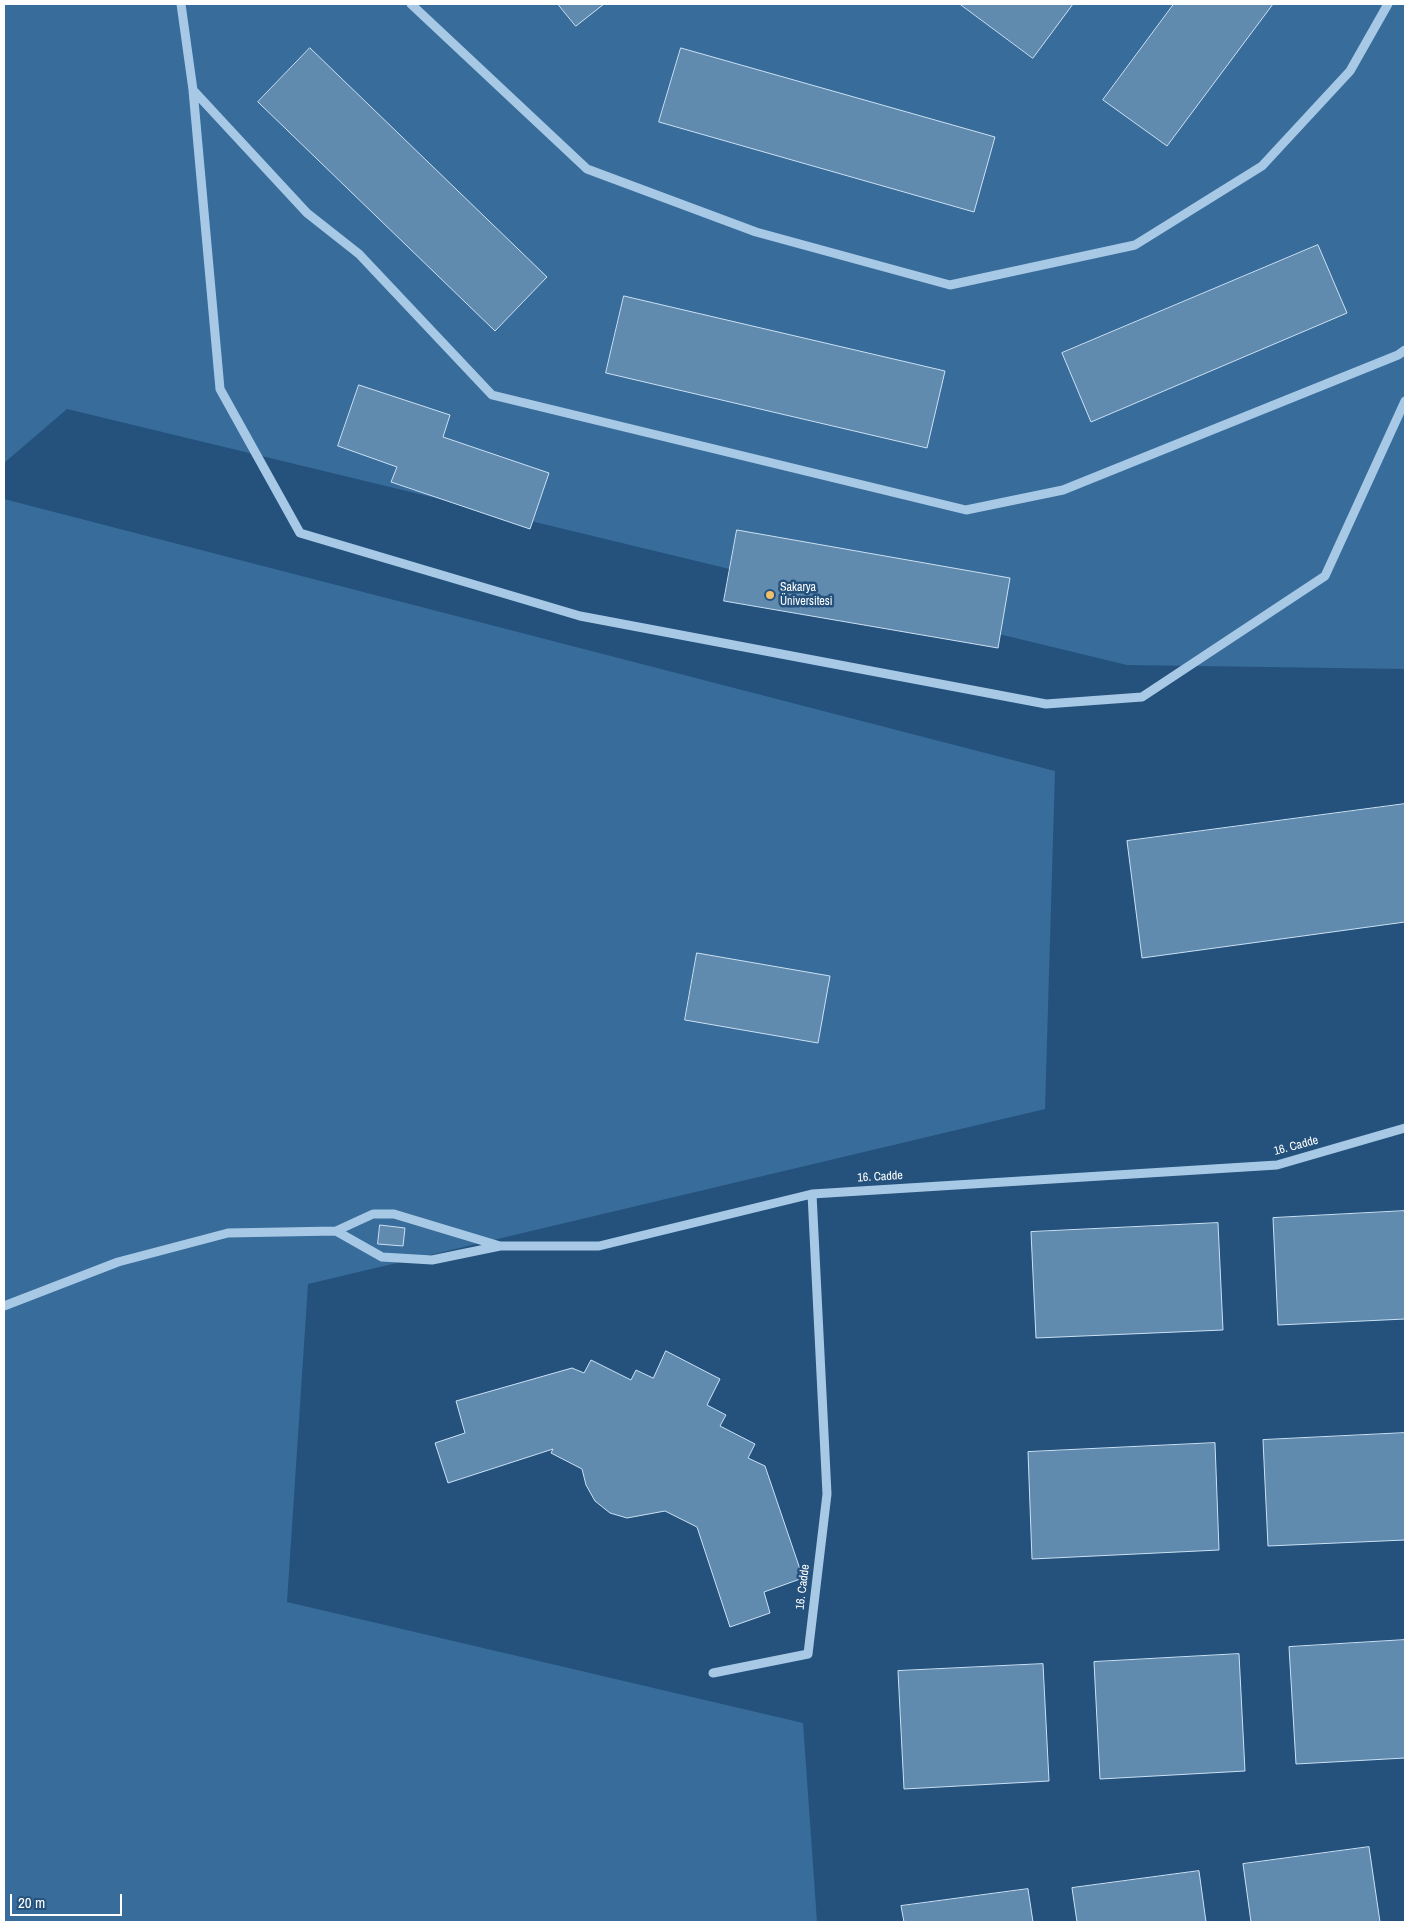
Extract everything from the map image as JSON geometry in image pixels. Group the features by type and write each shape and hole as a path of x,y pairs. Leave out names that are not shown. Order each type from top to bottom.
{"street":[{"path":"181,4 194,90 220,390 300,532 580,616 1046,704 1142,696 1325,576 1405,401"},
{"path":"411,4 587,169 756,232 950,285 1135,245 1262,166 1350,71 1388,4"},
{"path":"194,90 307,214 359,254 492,395 966,510 1064,490 1398,355 1405,350"},
{"name":"16. Cadde","path":"713,1674 808,1654 827,1494 812,1194 1277,1165 1405,1128"},
{"path":"336,1231 382,1257 432,1260 500,1246 599,1246 812,1194"},
{"path":"4,1306 118,1262 228,1233 336,1231 373,1214 394,1214 500,1246"}],"shaded area":[{"name":"Sakarya Üniversitesi","path":"4,4 1405,4 1405,669 1127,665 67,409 4,463"},
{"path":"4,499 1055,771 1045,1109 308,1284 287,1602 803,1723 817,1922 4,1922"}],"building":[{"path":"558,4 604,4 576,26"},
{"path":"960,4 1073,4 1033,58"},
{"path":"1174,4 1273,4 1167,146 1103,100"},
{"path":"310,48 547,277 495,331 258,102"},
{"path":"681,48 995,137 974,212 659,122"},
{"path":"1318,245 1347,313 1091,422 1062,353"},
{"path":"624,296 945,371 927,448 606,373"},
{"path":"359,385 450,415 443,437 549,473 530,529 391,482 397,467 338,446"},
{"path":"737,530 1010,578 998,648 724,601"},
{"path":"1405,804 1405,922 1142,958 1127,841"},
{"path":"697,953 830,976 818,1043 685,1020"},
{"path":"1405,1211 1405,1319 1278,1325 1273,1218"},
{"path":"1218,1223 1223,1330 1036,1338 1031,1232"},
{"path":"380,1225 405,1228 403,1246 378,1244"},
{"path":"666,1351 720,1379 707,1405 726,1415 720,1426 755,1444 748,1458 765,1466 803,1578 764,1592 770,1613 730,1627 697,1527 665,1511 627,1518 610,1513 595,1501 586,1485 582,1469 551,1453 553,1449 448,1483 435,1443 465,1433 456,1401 572,1368 584,1373 591,1360 631,1380 636,1370 653,1378"},
{"path":"1405,1433 1405,1540 1268,1546 1263,1440"},
{"path":"1215,1443 1219,1550 1032,1559 1028,1452"},
{"path":"1405,1640 1405,1758 1296,1764 1289,1647"},
{"path":"1239,1654 1245,1771 1100,1779 1094,1662"},
{"path":"1043,1664 1049,1781 904,1789 898,1671"},
{"path":"1369,1847 1380,1922 1251,1922 1243,1864"},
{"path":"1199,1871 1206,1922 1077,1922 1072,1888"},
{"path":"1028,1889 1033,1922 904,1922 901,1906"}],"place":[{"name":"Sakarya Üniversitesi","path":"770,595"}]}
